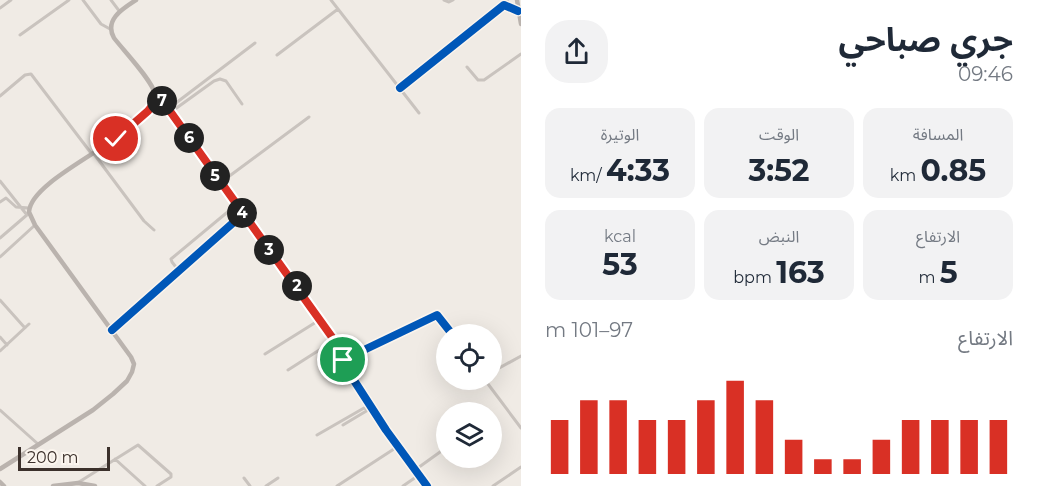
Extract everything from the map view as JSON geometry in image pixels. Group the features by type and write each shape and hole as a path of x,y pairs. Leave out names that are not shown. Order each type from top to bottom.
{"main road":[{"path":"517,0 521,24"},
{"path":"0,470 93,410 130,377 134,364 28,212 33,200 42,190 92,153 134,126 152,106 155,96 152,86 114,38 110,29 112,21 131,1"},
{"path":"0,482 4,486"},
{"path":"53,486 78,483 95,486"}],"street":[{"path":"0,8 11,0"},
{"path":"20,35 69,0"},
{"path":"82,0 101,24 110,29"},
{"path":"111,0 120,12"},
{"path":"331,0 419,113"},
{"path":"444,0 449,2 453,0"},
{"path":"507,0 509,6"},
{"path":"400,88 504,5 518,11"},
{"path":"277,55 338,9"},
{"path":"169,110 255,44"},
{"path":"467,67 478,80 484,80 521,54"},
{"path":"0,96 25,75 31,74 154,230"},
{"path":"169,110 213,81 220,79 226,81 242,104"},
{"path":"155,96 169,110 347,358"},
{"path":"220,183 309,117"},
{"path":"0,182 21,208 28,212"},
{"path":"0,202 6,198 16,207 28,212"},
{"path":"179,271 171,259 236,205"},
{"path":"0,238 28,212"},
{"path":"112,330 243,214"},
{"path":"0,257 35,225"},
{"path":"0,300 25,328"},
{"path":"427,486 370,409 343,360 437,315 444,324"},
{"path":"265,354 321,320"},
{"path":"0,351 29,324"},
{"path":"0,337 7,345"},
{"path":"288,370 335,340"},
{"path":"502,366 521,356"},
{"path":"493,390 520,426"},
{"path":"317,435 364,408 370,409"},
{"path":"343,425 370,409"},
{"path":"0,410 38,444"},
{"path":"78,483 138,445 171,476 157,486"},
{"path":"338,486 397,447"},
{"path":"415,470 436,455"},
{"path":"115,459 145,486"},
{"path":"493,486 521,466"},
{"path":"403,486 419,475"},
{"path":"244,478 250,486"},
{"path":"266,486 278,478"}],"cycle path":[{"path":"400,88 504,5 518,11"},
{"path":"155,96 168,109 347,358"},
{"path":"112,330 243,214"},
{"path":"427,486 386,430 343,360 437,315 444,324"}],"route":[{"path":"116,139 134,126 148,111 155,96 162,100 321,320 347,358 343,360"}]}
